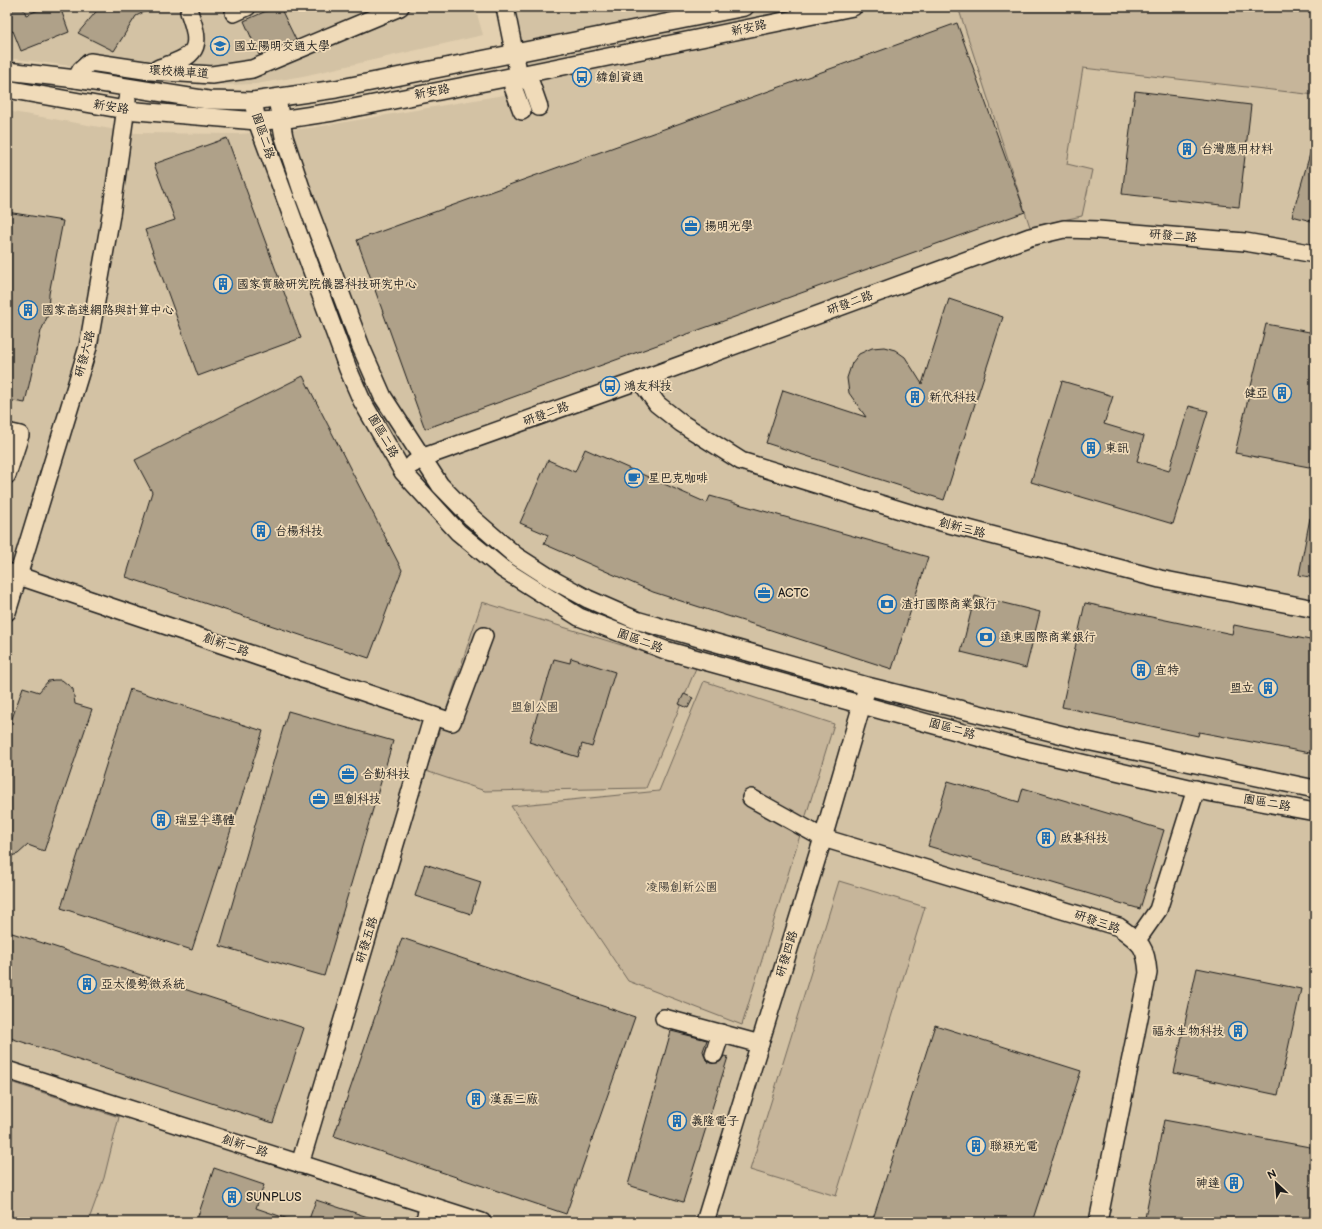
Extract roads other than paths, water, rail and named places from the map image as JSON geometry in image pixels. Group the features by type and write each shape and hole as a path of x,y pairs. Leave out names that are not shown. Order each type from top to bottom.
{"street":[{"name":"環校機車道","path":"76,79 81,70 90,62 152,71 212,75 252,69 400,7"},
{"path":"505,7 519,75 513,87 522,111"},
{"name":"新安路","path":"7,71 76,79 208,100 253,101 277,99 515,54 745,7"},
{"name":"新安路","path":"7,90 125,110 257,121 280,120 333,112 853,7"},
{"path":"152,71 180,62 188,57 197,38 189,12"},
{"path":"519,75 531,84 539,107"},
{"name":"研發六路","path":"7,612 13,574 88,347 111,215 129,88"},
{"name":"園區二路","path":"277,99 280,120 302,191 361,347 383,397 421,458 440,485 460,506 516,556 555,581 588,599 636,620 867,686 1087,742 1315,789"},
{"name":"園區二路","path":"253,101 257,121 348,369 362,401 403,472 458,532 503,569 579,617 665,650 1021,749 1196,790 1315,812"},
{"name":"研發二路","path":"403,472 421,458 640,380 1030,237 1064,229 1098,230 1244,242 1315,254"},
{"name":"創新三路","path":"640,380 657,404 681,423 742,461 926,518 1160,579 1315,609"},
{"path":"7,432 20,435 7,476"},
{"name":"創新二路","path":"13,574 452,722 484,636"},
{"name":"研發四路","path":"705,1222 823,838 867,686"},
{"name":"研發五路","path":"300,1164 433,716"},
{"path":"1137,940 1158,910 1196,790"},
{"name":"研發三路","path":"751,798 823,838 1119,928 1137,940 1146,954 1148,973 1098,1222"},
{"path":"664,1018 760,1044"},
{"path":"714,1054 721,1033"},
{"name":"創新一路","path":"7,1070 300,1164 427,1214 482,1222"}],"place":[{"name":"國立陽明交通大學","path":"220,46"},
{"name":"緯創資通","path":"582,77"},
{"name":"台灣應用材料","path":"1187,149"},
{"name":"揚明光學","path":"691,226"},
{"name":"國家實驗研究院儀器科技研究中心","path":"223,284"},
{"name":"國家高速網路與計算中心","path":"28,310"},
{"name":"鴻友科技","path":"610,386"},
{"name":"健亞","path":"1282,393"},
{"name":"新代科技","path":"915,397"},
{"name":"東訊","path":"1091,448"},
{"name":"星巴克咖啡","path":"634,478"},
{"name":"台楊科技","path":"261,531"},
{"name":"ACTC","path":"764,593"},
{"name":"渣打國際商業銀行","path":"887,604"},
{"name":"遠東國際商業銀行","path":"986,637"},
{"name":"宜特","path":"1141,670"},
{"name":"盟立","path":"1268,688"},
{"name":"合勤科技","path":"348,774"},
{"name":"盟創科技","path":"319,799"},
{"name":"瑞昱半導體","path":"161,820"},
{"name":"啟碁科技","path":"1046,838"},
{"name":"亞太優勢微系統","path":"87,984"},
{"name":"福永生物科技","path":"1238,1031"},
{"name":"漢磊三廠","path":"476,1099"},
{"name":"義隆電子","path":"677,1121"},
{"name":"聯穎光電","path":"976,1146"},
{"name":"神達","path":"1234,1183"},
{"name":"SUNPLUS","path":"232,1197"}],"park label":[{"name":"盟創公園","path":"535,707"},
{"name":"凌陽創新公園","path":"682,887"}]}
